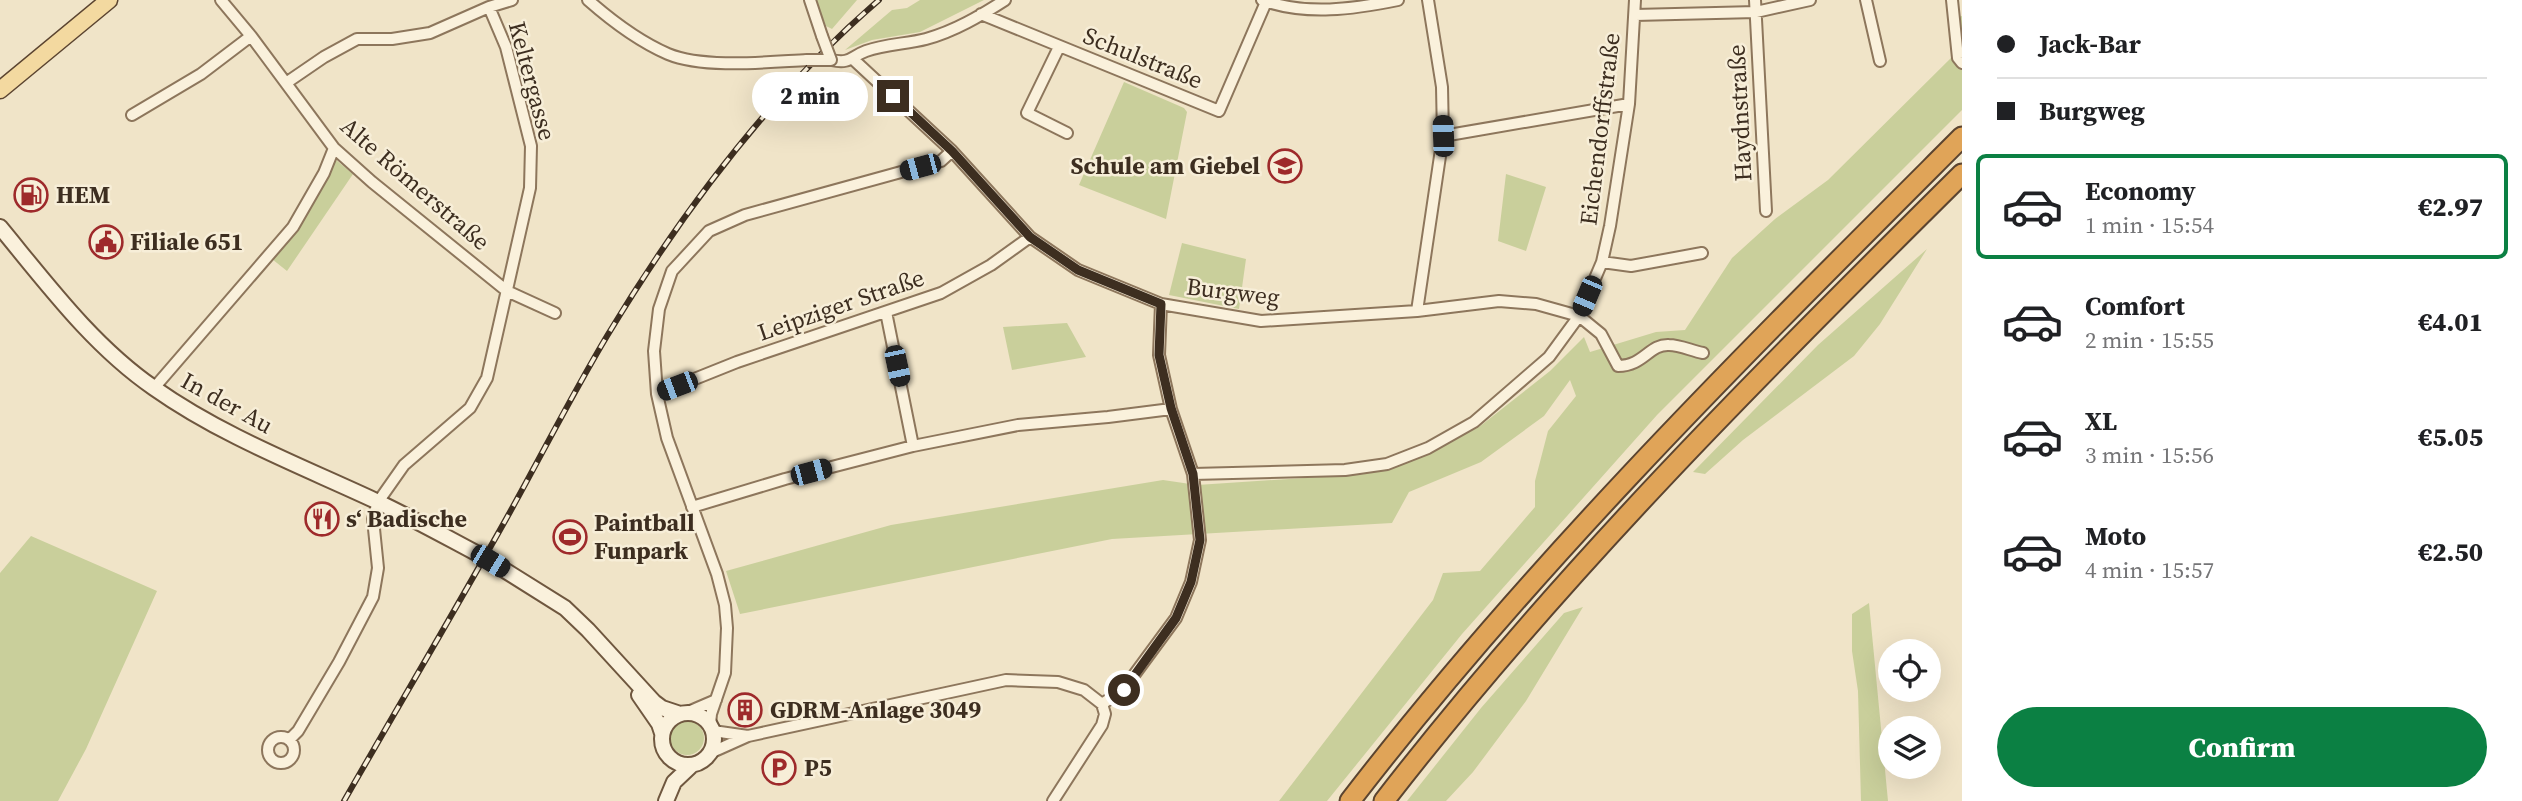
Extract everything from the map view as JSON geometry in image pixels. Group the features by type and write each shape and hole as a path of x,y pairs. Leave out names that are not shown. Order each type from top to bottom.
{"highway":[{"path":"1350,801 1464,661 1623,483 1789,310 1962,136"},
{"path":"1384,801 1494,668 1640,501 1809,326 1962,174"}],"main road":[{"path":"0,98 6,86 109,0"}],"street":[{"name":"Alte Römerstraße","path":"221,0 334,148 507,291 555,313"},
{"path":"286,83 357,39 392,39 430,33 512,0"},
{"path":"589,0 620,28 670,55 710,62 849,61 865,52 926,39 961,27 1005,0"},
{"path":"810,0 831,60"},
{"path":"1264,1 1312,10 1360,8 1398,0"},
{"path":"1417,311 1443,136 1442,87 1428,0"},
{"name":"Eichendorffstraße","path":"1193,474 1345,470 1387,464 1428,448 1474,422 1549,358 1579,316 1602,262 1629,104 1635,0"},
{"name":"Haydnstraße","path":"1755,0 1766,211"},
{"name":"Haydnstraße","path":"1635,15 1756,12 1810,0"},
{"path":"1866,0 1880,61"},
{"path":"1952,0 1958,58 1962,63"},
{"name":"Schulstraße","path":"982,14 1219,111 1264,1"},
{"name":"Keltergasse","path":"489,7 506,47 531,146 530,188 507,291"},
{"path":"132,115 201,74 251,36"},
{"name":"Schulstraße","path":"1059,47 1027,113 1067,133"},
{"name":"Burgweg","path":"849,61 952,151 1030,237 1078,270 1161,304 1261,321 1417,311 1499,301 1536,304 1579,316 1601,334 1618,366 1632,366 1657,347 1669,345 1703,353"},
{"path":"1443,136 1629,104"},
{"path":"154,388 293,227 324,173 334,148"},
{"path":"711,728 724,673 727,628 725,605 717,574 667,438 657,394 654,351 659,309 672,271 709,231 745,215 941,161 952,151"},
{"name":"In der Au","path":"0,227 58,298 93,335 154,388 250,444 378,502 485,558 565,608 654,702 668,711 684,713"},
{"name":"Leipziger Straße","path":"657,394 737,362 941,293 991,265 1030,237"},
{"name":"Eichendorffstraße","path":"1602,262 1631,266 1702,253"},
{"path":"289,740 298,731 339,662 373,597 378,568 373,519 378,502 404,465 470,408 487,378 507,291"},
{"path":"1102,704 1124,690 1176,618 1191,582 1200,540 1193,474 1171,408 1159,355 1161,304"},
{"path":"886,312 913,446"},
{"path":"692,507 785,479 913,446 1018,425 1171,408"},
{"name":"In der Au","path":"625,670 662,733"},
{"path":"666,801 674,782 692,765 699,763 710,753 748,736 1006,680 1058,682 1084,690 1102,704 1105,714 1102,725 1053,801"},
{"path":"674,782 673,761 663,749 662,733 665,724 716,700"},
{"path":"684,713 704,719 711,728 714,738 710,753"},
{"path":"711,728 748,736"},
{"path":"673,761 692,765"}],"green space":[{"path":"816,0 857,0 832,29 826,26"},
{"path":"920,0 984,0 920,32 872,40 845,50 892,10 907,8"},
{"path":"1962,16 1962,110 1657,415 1462,634 1327,801 1279,801 1433,600 1443,573 1480,571 1535,507 1535,481 1548,431 1576,396 1570,380 1544,416 1481,462 1409,492 1392,523 1112,539 740,614 726,571 891,525 1163,480 1197,485 1365,474 1414,459 1479,427 1550,371 1584,337 1590,352 1656,332 1685,330 1732,258 1775,219 1828,180 1955,54 1958,17"},
{"path":"1124,82 1184,108 1187,112 1166,219 1079,185"},
{"path":"336,160 353,174 287,271 272,259"},
{"path":"1506,174 1546,187 1526,251 1498,241"},
{"path":"1182,243 1246,259 1239,309 1169,295"},
{"path":"1927,249 1880,324 1854,356 1743,440 1705,474 1693,472 1818,345"},
{"path":"1067,323 1086,357 1012,370 1003,327"},
{"path":"31,536 157,591 86,749 58,801 0,801 0,573"},
{"path":"1869,603 1880,716 1878,779 1886,779 1888,801 1861,801 1858,691 1852,651 1852,614"},
{"path":"1583,607 1526,701 1473,772 1446,801 1407,801 1481,708 1564,613"},
{"path":"687,721 699,726 704,738 699,750 687,755 675,750 670,738 675,726"}],"railway":[{"path":"344,801 490,548 594,358 665,245 730,157 765,115 839,36 879,0"}],"place":[{"name":"Schule am Giebel","path":"1285,166"},
{"name":"HEM","path":"31,195"},
{"name":"Filiale 651","path":"106,242"},
{"name":"s‘ Badische","path":"322,519"},
{"name":"Paintball Funpark","path":"570,537"},
{"name":"GDRM-Anlage 3049","path":"745,710"},
{"name":"P5","path":"779,768"}],"route":[{"path":"893,96 952,151 1030,237 1078,270 1161,304 1159,355 1171,408 1193,474 1200,540 1191,582 1176,618 1124,690"}]}
